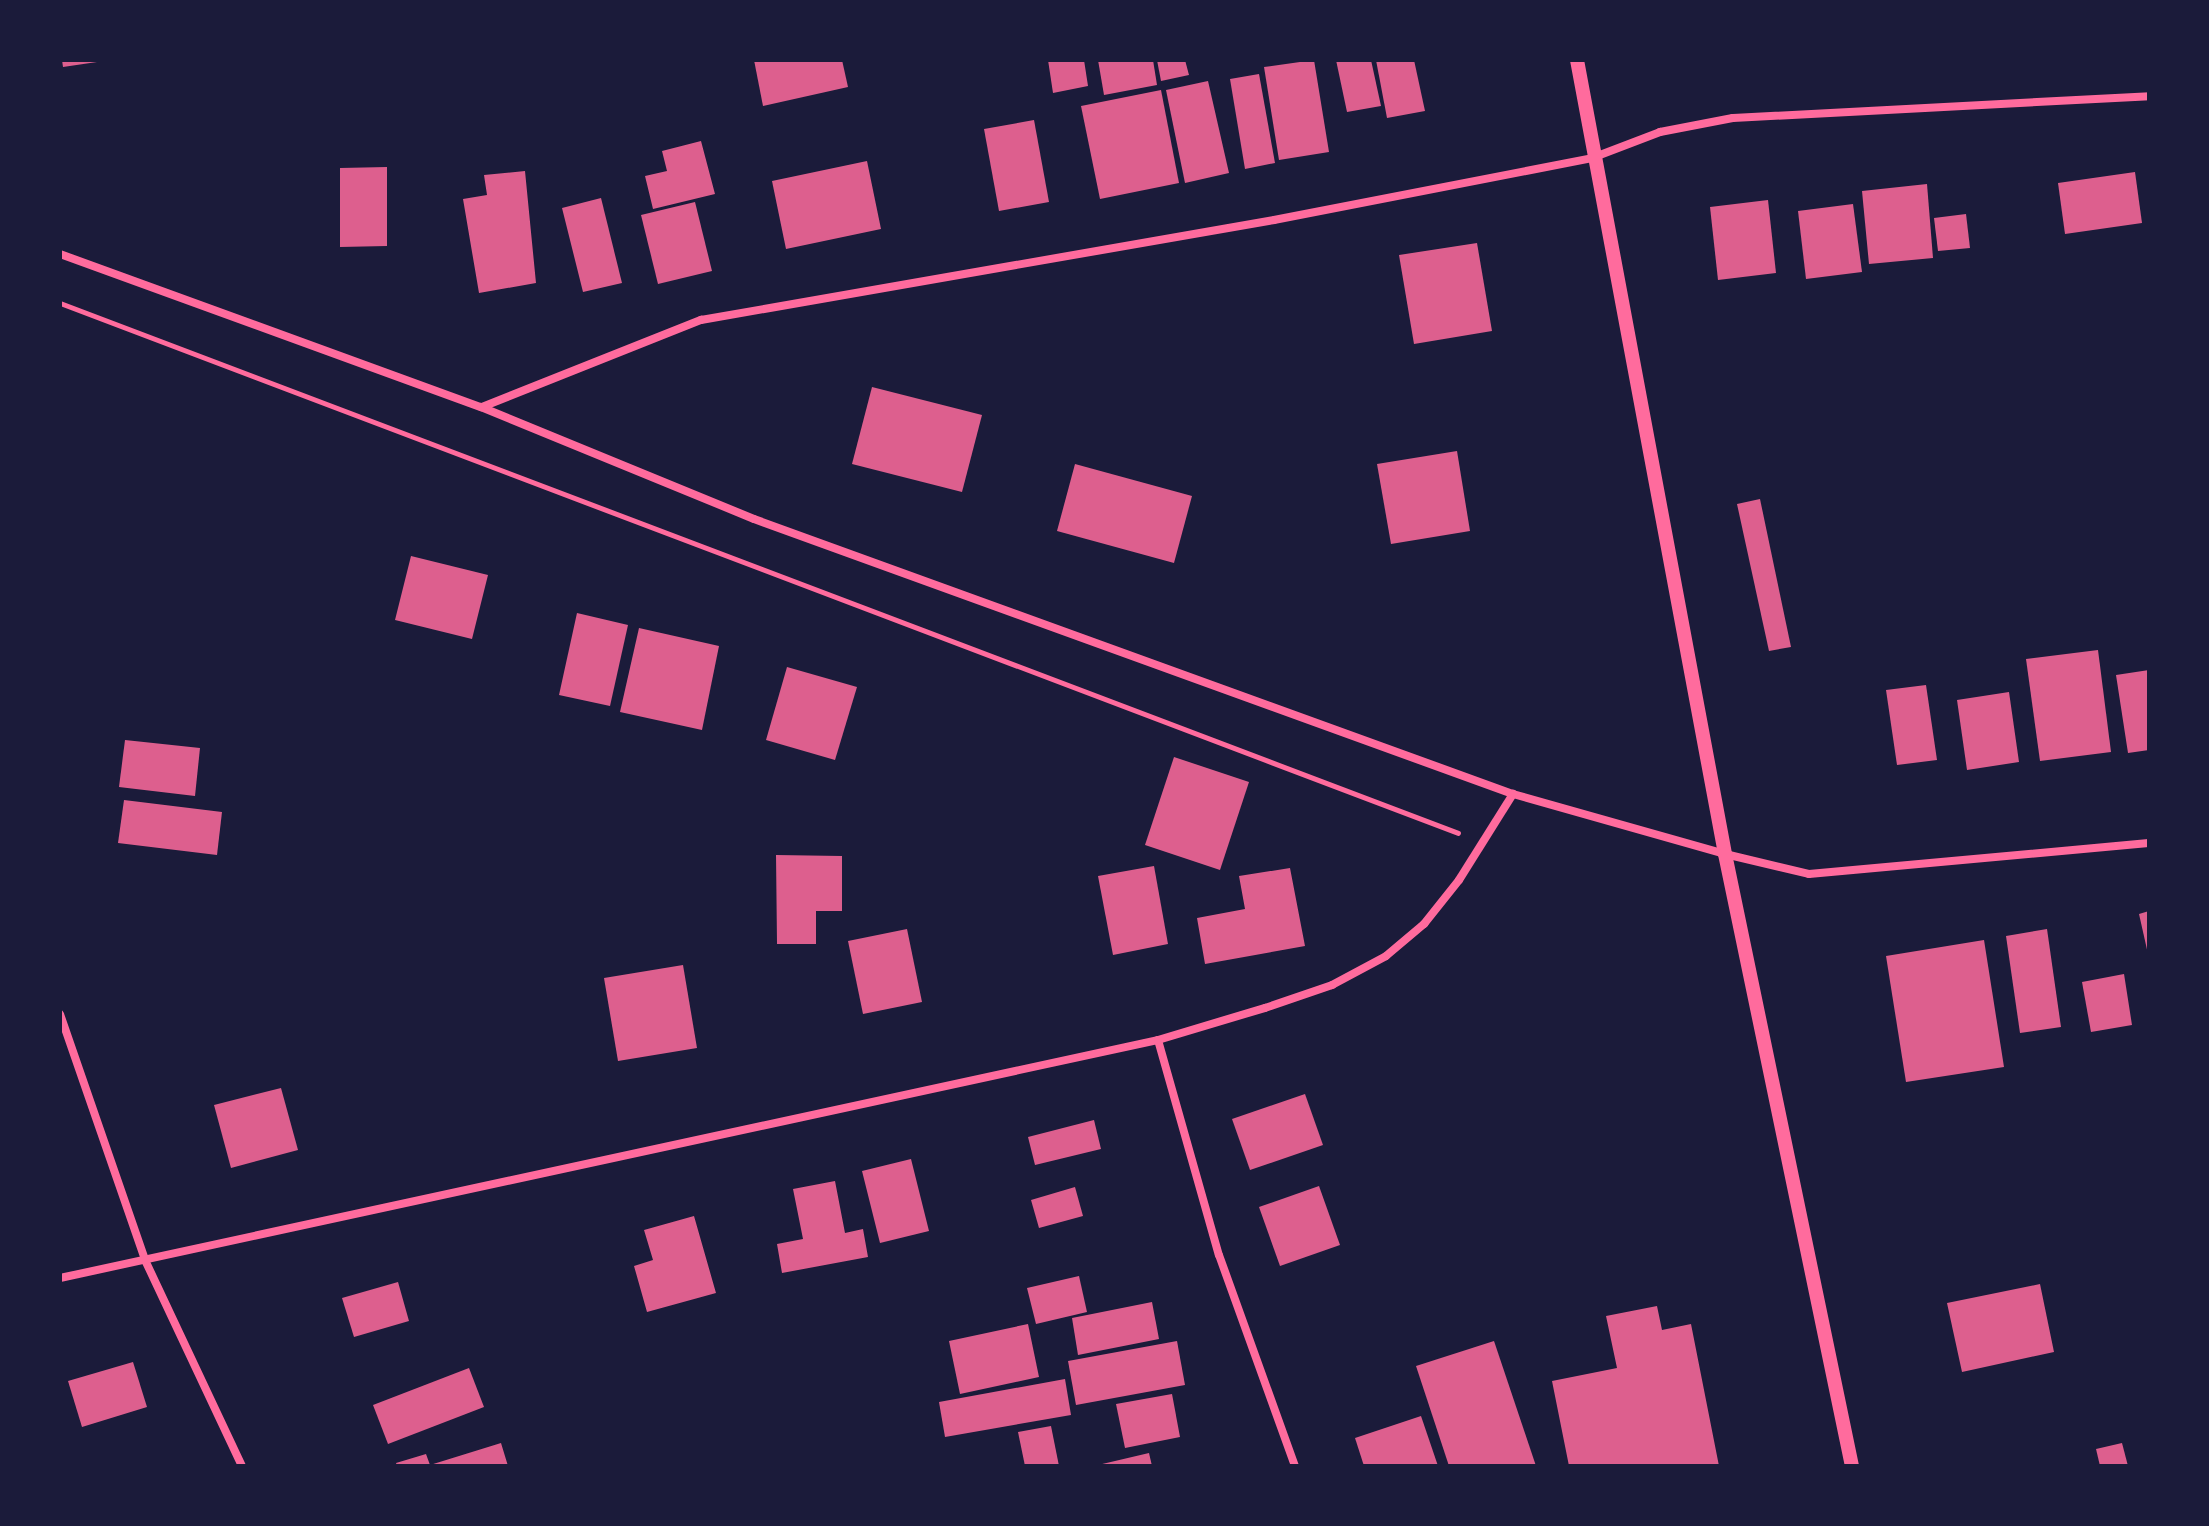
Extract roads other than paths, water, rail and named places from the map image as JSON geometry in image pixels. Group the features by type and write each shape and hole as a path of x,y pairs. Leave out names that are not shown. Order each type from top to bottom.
{"street":[{"path":"1577,60 1592,158 1725,854 1852,1466"},
{"path":"481,407 701,320 1274,220 1592,158 1660,132 1733,118 2149,96"},
{"path":"60,254 481,407 754,519 1513,794 1725,854 1809,874 2149,843"},
{"path":"60,1278 1158,1040 1332,985 1386,956 1424,924 1513,794"},
{"path":"60,1014 145,1260 242,1466"},
{"path":"1158,1040 1219,1255 1295,1466"}]}
